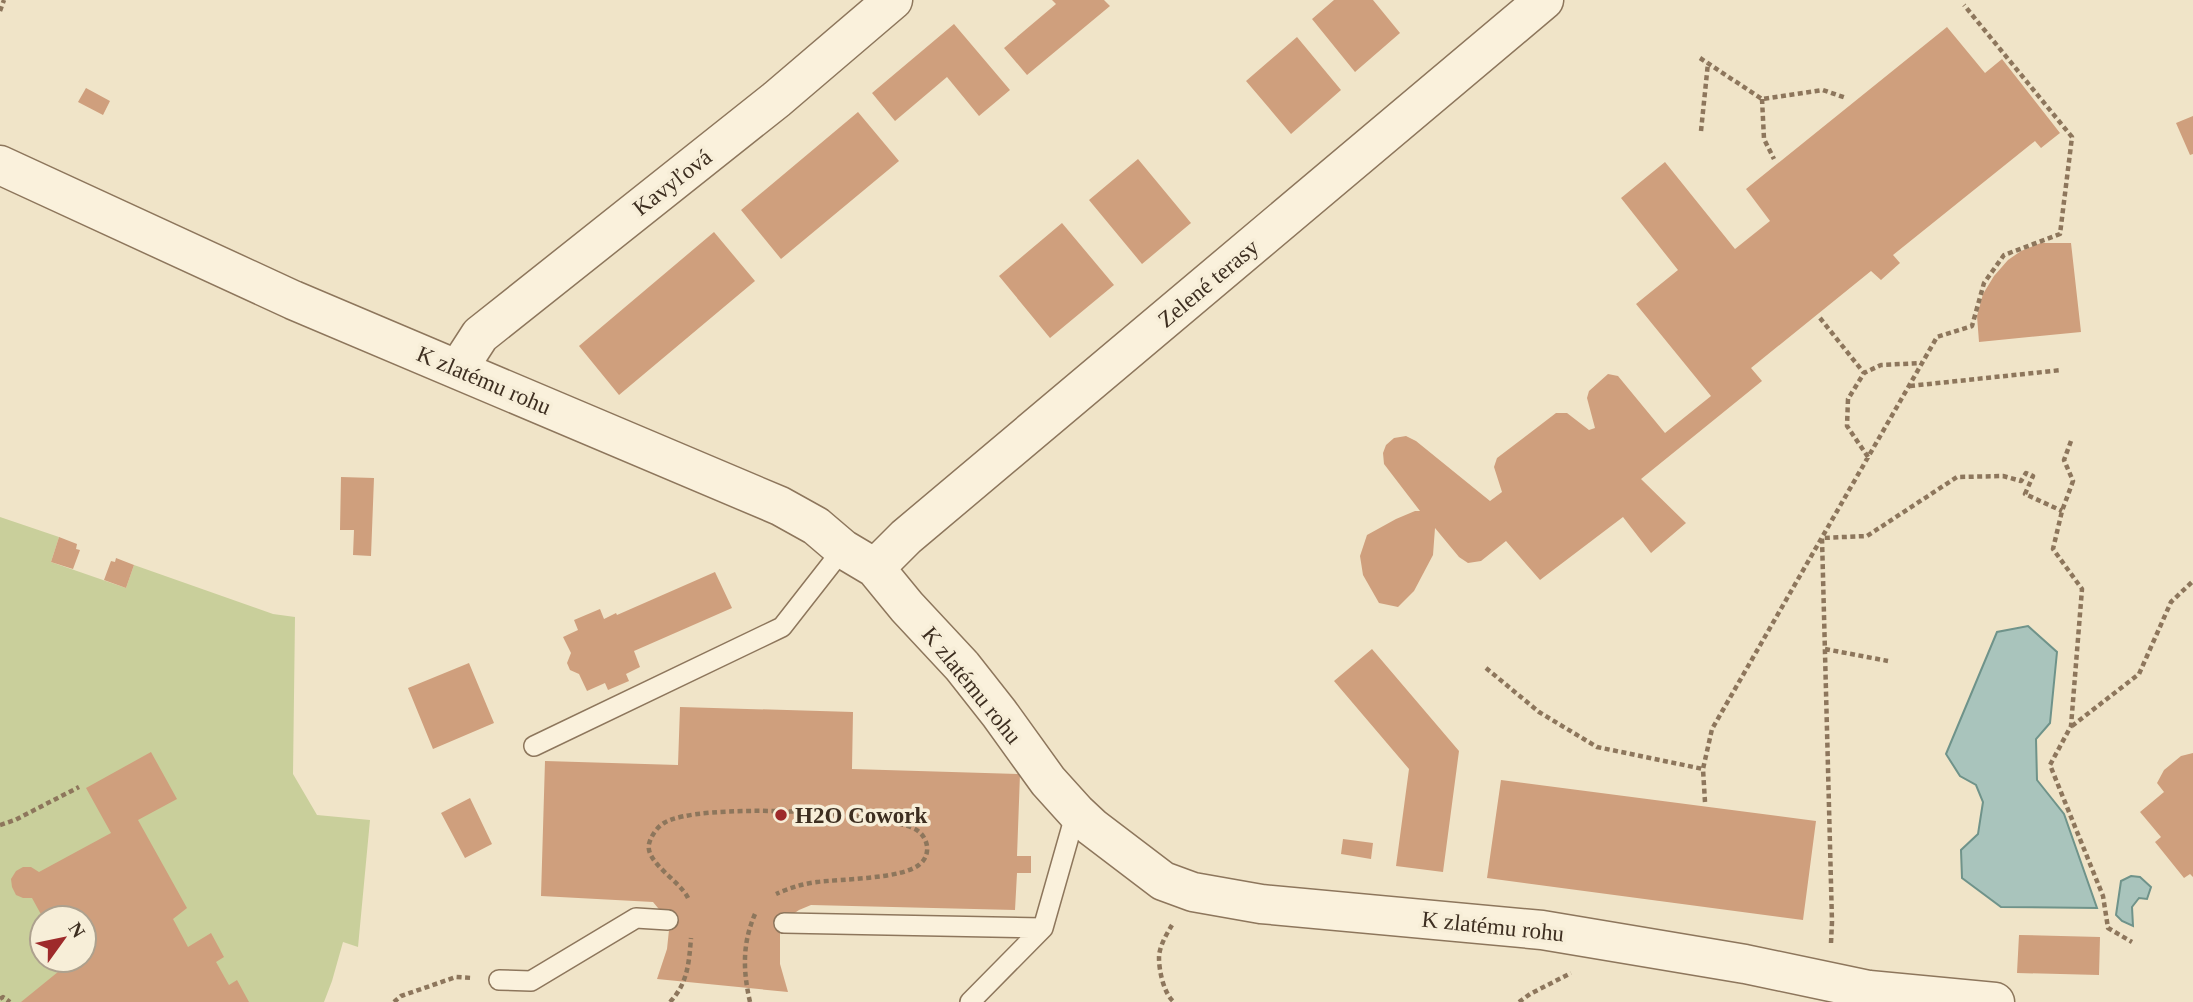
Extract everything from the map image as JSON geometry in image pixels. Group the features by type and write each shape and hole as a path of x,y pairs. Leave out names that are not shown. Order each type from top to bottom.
{"street":[{"name":"Kavyľová","path":"458,369 480,335 777,99 893,0"},
{"name":"Zelené terasy","path":"859,559 928,519 1544,0"},
{"name":"K zlatému rohu","path":"0,164 293,300 780,506 816,526 859,559 962,666 1048,781 1076,813 1163,881 1193,892 1261,904 1542,930 1745,964 1869,990 1995,1002"}],"lane":[{"path":"534,746 782,627 859,559"},
{"path":"970,1002 1043,928 1076,813"},
{"path":"499,980 531,981 636,918 668,920"},
{"path":"784,923 1043,928"}],"path":[{"path":"0,11 4,0"},
{"path":"1705,802 1703,769 1712,729 1937,337 1972,326 1984,283 2004,255 2060,234 2072,137 1964,5"},
{"path":"1700,58 1762,99 1823,90 1846,98"},
{"path":"1701,131 1708,63"},
{"path":"1762,99 1764,139 1774,159"},
{"path":"1820,318 1864,373"},
{"path":"1868,457 1847,426 1848,399 1864,373 1881,365 1922,363"},
{"path":"1909,386 2062,370"},
{"path":"2071,441 2064,460 2073,481 2053,549 2082,589 2071,726 2050,765 2103,896 2108,928 2132,942"},
{"path":"1822,538 1867,536 1957,477 2003,477 2021,481 2026,473 2033,475 2025,494 2062,511"},
{"path":"1822,538 1832,922 1828,982"},
{"path":"2071,726 2139,674 2171,602 2193,583"},
{"path":"1825,649 1888,661"},
{"path":"1486,668 1539,712 1597,747 1703,769"},
{"path":"0,825 16,820 79,787"},
{"path":"689,900 680,886 649,853 651,838 663,823 672,819 771,811 828,813 912,828 925,838 927,854 923,862 908,872 794,886 771,897"},
{"path":"750,1002 743,961 750,928 760,908"},
{"path":"670,1002 677,994 687,972 691,928"},
{"path":"1165,937 1159,957 1168,997 1174,1002"},
{"path":"394,1002 401,996 456,977 499,980"},
{"path":"0,999 3,997 10,1002"}],"green space":[{"path":"0,517 59,537 51,562 126,588 134,565 273,614 295,617 293,774 317,815 370,820 358,947 343,942 324,1002 0,1002"}],"water":[{"path":"2028,626 2057,652 2050,723 2036,739 2037,780 2064,814 2097,908 2001,907 1962,878 1961,850 1978,834 1983,802 1976,785 1960,776 1946,754 1997,632"},
{"path":"2131,876 2140,877 2151,887 2147,899 2139,898 2132,907 2133,926 2116,915 2121,881"}],"building":[{"path":"1052,0 1104,0 1110,6 1027,75 1004,48 1056,4"},
{"path":"1334,0 1373,0 1400,33 1355,72 1312,19"},
{"path":"954,24 1010,90 979,116 947,77 895,121 872,93"},
{"path":"1947,27 1985,73 2002,59 2060,133 2041,148 2035,141 1893,255 1900,263 1881,280 1871,271 1751,368 1762,381 1641,479 1686,523 1651,553 1623,517 1540,580 1506,541 1481,561 1468,563 1459,557 1435,528 1433,555 1414,591 1398,607 1379,603 1363,575 1360,556 1367,535 1396,519 1420,511 1384,464 1383,453 1386,445 1394,438 1406,436 1416,441 1490,501 1502,492 1494,467 1497,458 1556,413 1567,413 1589,430 1595,428 1587,398 1589,391 1608,374 1618,376 1665,433 1711,396 1636,304 1678,270 1621,198 1665,162 1735,249 1770,221 1746,189"},
{"path":"1297,37 1341,90 1291,134 1246,81"},
{"path":"86,88 110,101 103,115 78,102"},
{"path":"858,112 899,161 781,259 741,210"},
{"path":"2193,116 2193,154 2190,155 2176,123"},
{"path":"1138,159 1191,223 1142,264 1089,200"},
{"path":"1062,223 1114,285 1050,338 999,276"},
{"path":"714,232 755,281 619,395 579,346"},
{"path":"2041,243 2071,243 2081,332 1979,342 1977,316 1983,294 1994,276 2008,260"},
{"path":"341,477 374,478 371,556 353,555 354,530 340,530"},
{"path":"59,537 77,544 76,549 80,550 73,569 51,562"},
{"path":"116,558 134,565 126,588 104,580 111,561 115,562"},
{"path":"715,572 732,608 634,651 640,667 626,674 629,681 608,690 605,683 587,691 579,674 570,670 567,663 571,653 563,637 578,630 574,620 600,609 604,619 616,613 617,615"},
{"path":"1372,649 1459,751 1443,872 1396,866 1409,769 1334,681"},
{"path":"469,663 494,723 433,749 408,688"},
{"name":"H2O Cowork","path":"680,707 853,712 852,769 1020,774 1017,856 1031,856 1031,873 1017,873 1015,910 811,905 790,916 780,933 780,964 788,992 657,979 667,949 669,930 668,920 653,902 541,896 545,761 678,765"},
{"path":"151,752 177,799 138,820 187,908 173,919 188,947 211,933 224,957 216,962 229,985 237,980 249,1002 21,1002 55,974 98,974 98,904 35,904 32,898 16,895 11,879 16,871 23,867 31,867 39,872 111,833 86,788"},
{"path":"2193,753 2193,877 2190,874 2184,878 2155,842 2161,837 2140,812 2164,792 2157,783 2164,770 2181,756"},
{"path":"1501,780 1816,821 1803,920 1487,878"},
{"path":"470,798 492,844 465,858 441,813"},
{"path":"1343,839 1373,843 1371,859 1341,854"},
{"path":"2019,935 2100,937 2099,975 2017,973"}],"place":[{"name":"H2O Cowork","path":"781,815"}]}
